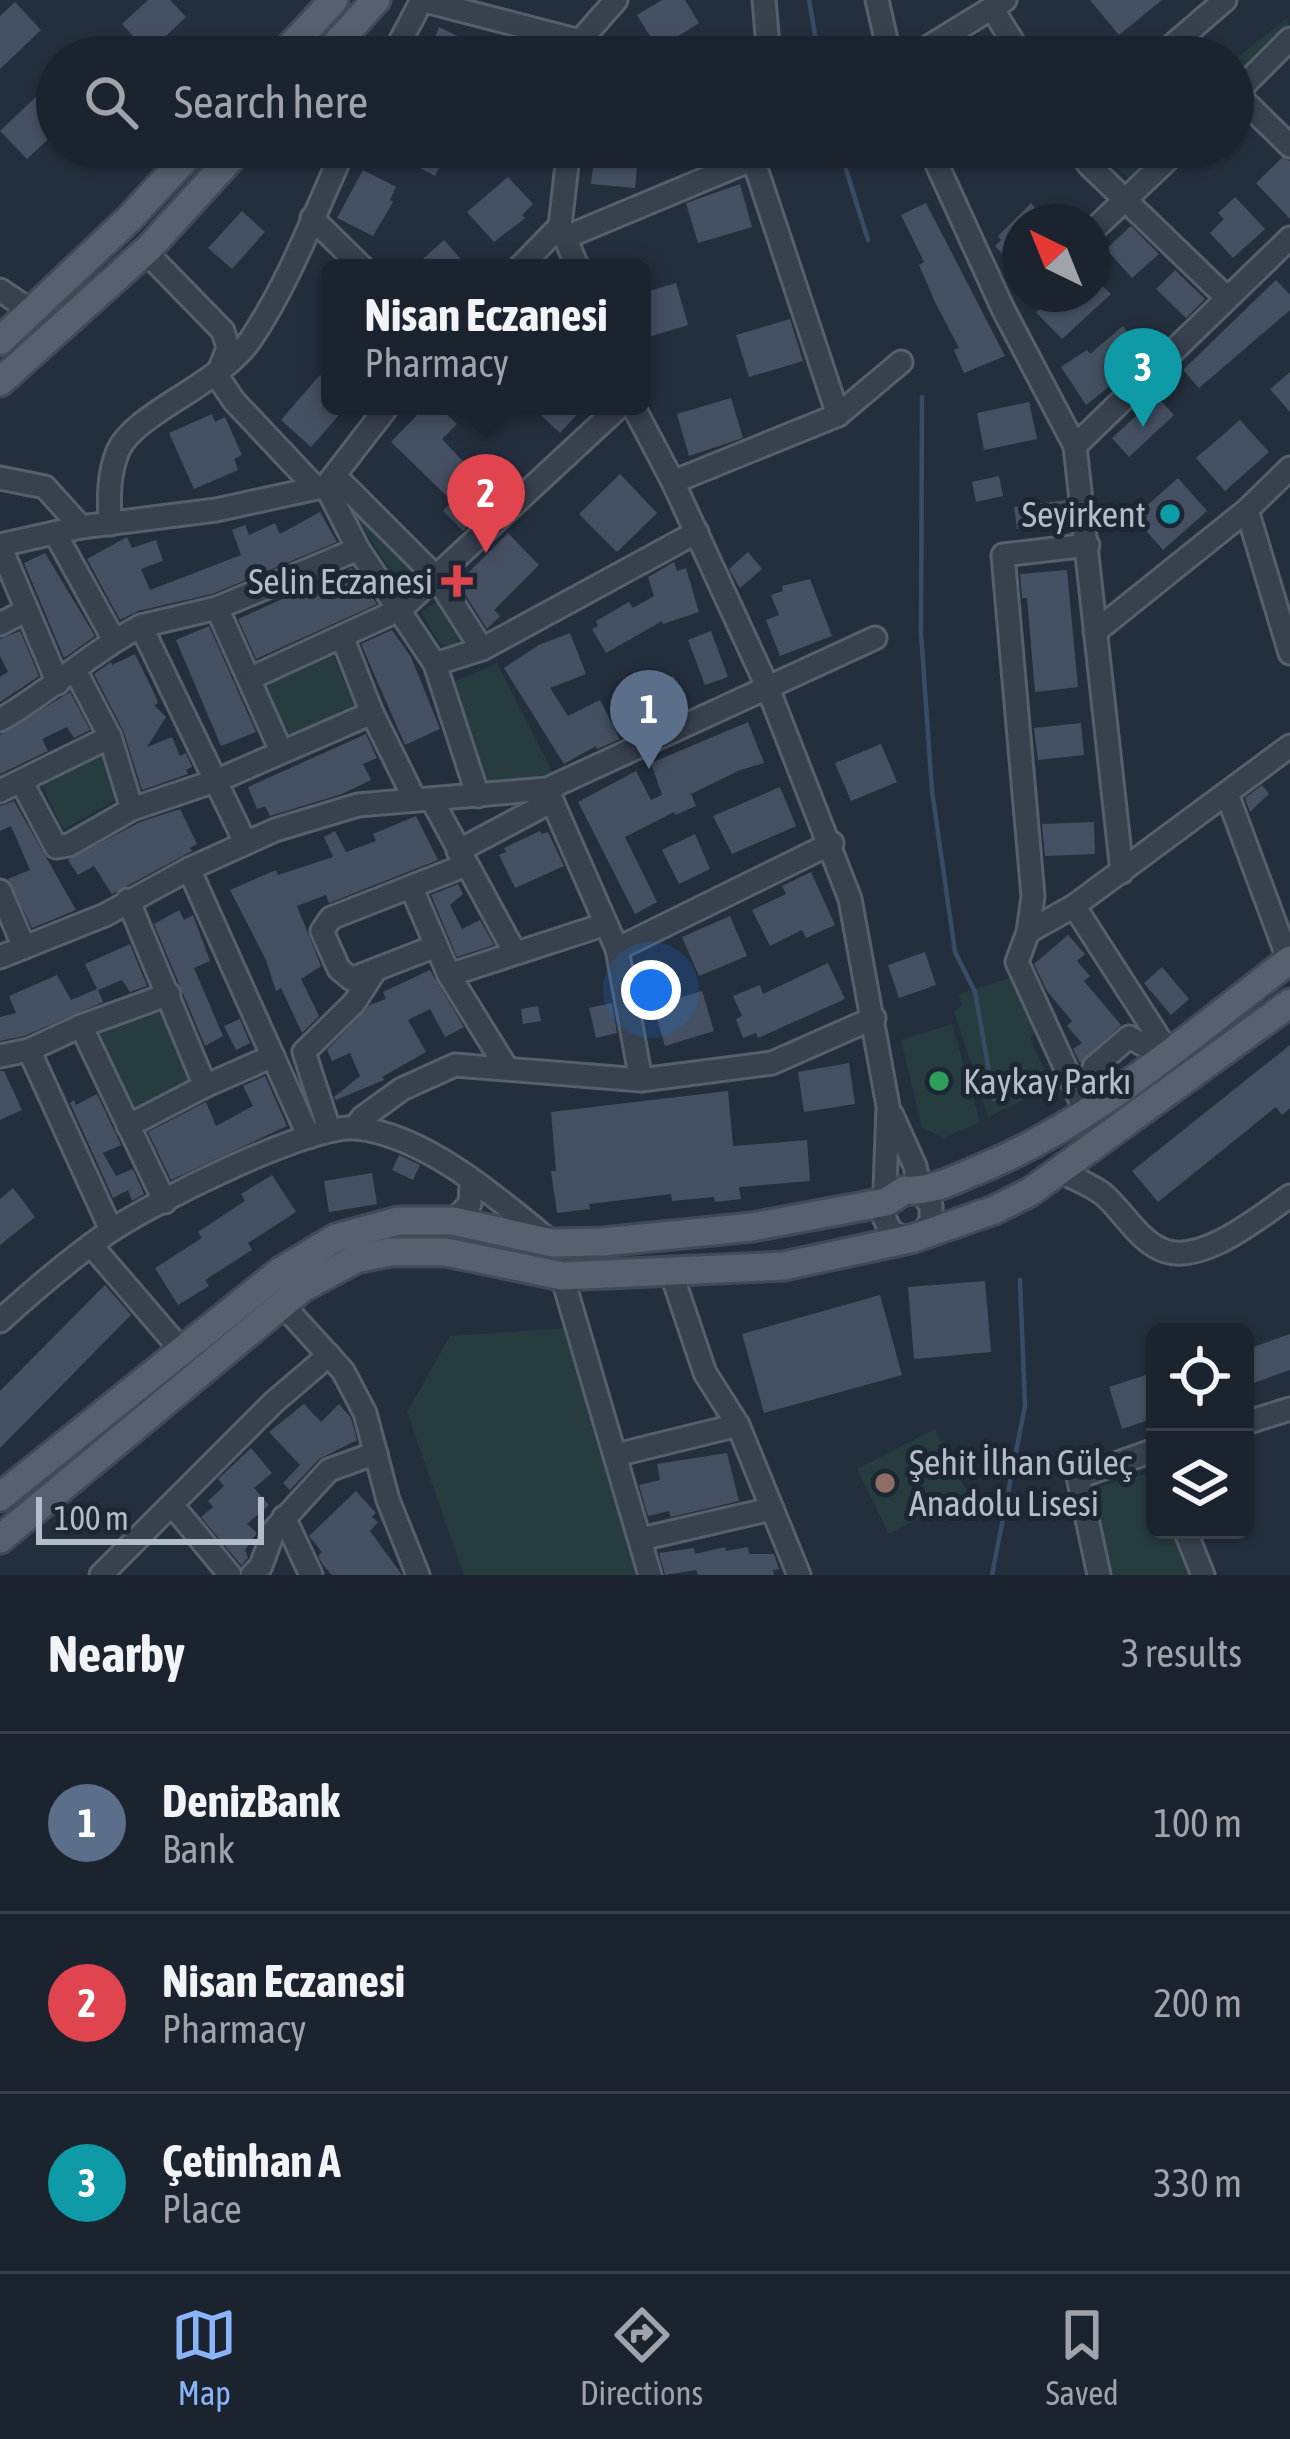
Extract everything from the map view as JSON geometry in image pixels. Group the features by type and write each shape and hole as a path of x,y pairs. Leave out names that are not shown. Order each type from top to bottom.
{"main road":[{"path":"301,36 334,0"},
{"path":"343,36 376,0"},
{"path":"0,340 176,168"},
{"path":"0,382 145,251 222,168"},
{"path":"0,1497 281,1271 336,1238 398,1221 453,1221 552,1243 602,1242 752,1226 886,1202 905,1190 921,1193 1005,1160 1094,1110 1289,960"},
{"path":"0,1539 302,1288 356,1259 390,1252 446,1252 562,1276 670,1272 784,1266 914,1236 994,1210 1062,1172 1290,1003"}],"street":[{"path":"403,36 422,0 537,36"},
{"path":"589,36 616,0"},
{"path":"764,0 767,36"},
{"path":"877,0 885,36"},
{"path":"1184,36 1226,0"},
{"path":"946,36 999,4 1013,36"},
{"path":"1254,74 1290,39"},
{"path":"1254,113 1290,146"},
{"path":"110,524 109,482 118,448 133,428 217,376 250,341 335,168"},
{"path":"567,168 562,232 574,259"},
{"path":"530,259 562,232 729,168"},
{"path":"756,168 838,416"},
{"path":"940,168 1002,285"},
{"path":"1092,168 1227,298"},
{"path":"1110,216 1160,168"},
{"path":"312,218 354,259"},
{"path":"1075,446 1290,238"},
{"path":"145,251 223,331 228,348 217,376"},
{"path":"0,290 31,311"},
{"path":"1015,312 1075,446 1122,872"},
{"path":"673,482 838,416 901,362"},
{"path":"217,376 234,401 436,577 482,649"},
{"path":"132,809 110,737 27,610 0,546 81,527 234,507 325,483 381,415"},
{"path":"251,678 401,609 610,415"},
{"path":"638,415 767,686 832,844 850,899 888,1106 886,1226 914,1236 932,1213 888,1106"},
{"path":"1095,632 1247,510 1290,468"},
{"path":"0,478 45,487 81,527"},
{"path":"325,483 358,549 435,664 478,796"},
{"path":"1247,510 1290,653"},
{"path":"435,664 482,649 697,532"},
{"path":"55,533 114,640"},
{"path":"1088,545 1003,555 1033,896 1028,932 1017,962 1094,1110"},
{"path":"0,720 141,626 217,608 358,549"},
{"path":"217,608 281,751"},
{"path":"0,624 27,610"},
{"path":"141,626 245,842"},
{"path":"436,946 351,979 339,969 322,932 331,918 412,889 549,795 767,686 875,638"},
{"path":"343,639 373,713 514,952"},
{"path":"110,737 11,786 56,847 69,845 132,809 218,780 373,713"},
{"path":"1028,932 1122,872 1290,746"},
{"path":"1228,794 1289,960"},
{"path":"0,957 105,915 245,842 358,805 549,795"},
{"path":"549,795 617,949 640,1080"},
{"path":"617,949 832,844"},
{"path":"189,869 273,1056 319,1133"},
{"path":"412,889 449,975 506,1067"},
{"path":"0,891 24,947"},
{"path":"128,900 205,1086"},
{"path":"1074,906 1166,1054"},
{"path":"449,975 606,924"},
{"path":"319,1133 304,1052 354,1003 374,972"},
{"path":"0,1056 29,1050 169,994"},
{"path":"355,1128 402,1089 455,1065 640,1080 772,1063 874,1018"},
{"path":"81,1026 165,1202"},
{"path":"29,1050 111,1231"},
{"path":"128,1126 273,1056"},
{"path":"0,1321 111,1231 319,1133 355,1128 397,1137 489,1190 552,1243"},
{"path":"1062,1172 1101,1192 1166,1251 1201,1249 1238,1232 1290,1196"},
{"path":"453,1221 470,1204 471,1181"},
{"path":"91,1245 182,1351"},
{"path":"670,1272 705,1373 738,1425 800,1575"},
{"path":"562,1276 650,1575"},
{"path":"282,1304 343,1371 365,1414 388,1500 418,1575"},
{"path":"101,1575 274,1402 329,1354"},
{"path":"1254,1420 1290,1409"},
{"path":"616,1455 738,1425"},
{"path":"1099,1575 1078,1477 1146,1453"},
{"path":"259,1572 274,1530 328,1470 376,1454"},
{"path":"172,1506 230,1575"},
{"path":"640,1539 771,1509"},
{"path":"284,1517 311,1575"},
{"path":"1189,1539 1204,1575"}],"green space":[{"path":"1287,18 1290,32 1254,66 1254,44"},
{"path":"1116,168 1147,168 1133,181"},
{"path":"344,499 424,580 404,591"},
{"path":"442,599 470,645 457,649 440,644 421,612"},
{"path":"330,649 356,708 286,738 260,679"},
{"path":"497,663 555,777 482,786 449,684"},
{"path":"99,746 121,797 63,830 38,777"},
{"path":"1012,977 1038,1029 1030,1039 1052,1086 988,1117 954,1011 962,1006 959,994"},
{"path":"163,1004 197,1085 134,1110 94,1030"},
{"name":"Kaykay Parkı","path":"952,1024 980,1122 944,1138 922,1128 901,1040"},
{"path":"565,1328 638,1575 464,1575 407,1412 450,1336"},
{"path":"935,1429 968,1493 889,1534 857,1469"},
{"path":"1146,1474 1146,1539 1175,1539 1188,1575 1099,1575 1078,1493"}],"building":[{"path":"148,0 170,0 186,17 166,36 133,36 122,24"},
{"path":"662,0 685,0 699,23 678,36 650,36 637,15"},
{"path":"1090,0 1162,0 1119,35"},
{"path":"15,2 41,30 0,69 0,16"},
{"path":"439,27 458,36 436,36"},
{"path":"36,97 36,151 27,159 0,131"},
{"path":"1282,158 1290,161 1290,219 1256,183"},
{"path":"593,168 637,168 635,188 591,184"},
{"path":"363,170 396,187 393,202 373,236 337,218"},
{"path":"508,177 533,204 522,215 525,218 494,242 467,212"},
{"path":"740,184 752,227 698,243 686,203"},
{"path":"1235,197 1265,229 1233,258 1210,233 1224,219 1218,213"},
{"path":"926,203 1005,356 964,373 954,350 959,348 935,302 919,265 924,262 901,215"},
{"path":"242,211 265,232 232,269 208,248"},
{"path":"1131,226 1159,254 1132,278 1110,253 1110,245"},
{"path":"444,240 461,259 423,259"},
{"path":"1175,270 1205,299 1186,318 1156,289"},
{"path":"1276,280 1290,295 1290,310 1199,388 1183,370"},
{"path":"676,283 688,325 651,336 651,290"},
{"path":"1036,312 1091,312 1062,339"},
{"path":"790,319 803,361 749,377 736,335"},
{"path":"1123,326 1145,358 1086,405 1061,367 1087,350 1090,354"},
{"path":"1290,372 1290,412 1270,389"},
{"path":"320,375 321,415 339,415 311,447 281,420"},
{"path":"1157,397 1174,415 1129,457 1112,438"},
{"path":"731,398 743,438 689,456 677,414"},
{"path":"1029,402 1037,439 984,450 977,413"},
{"path":"212,414 215,422 225,417 242,455 234,459 238,470 194,489 169,433"},
{"path":"417,415 448,415 457,424 442,439 498,499 463,531 443,511 452,501 391,442"},
{"path":"541,415 577,415 560,433"},
{"name":"Seyirkent","path":"1240,420 1269,452 1225,491 1196,458"},
{"path":"620,474 657,513 617,552 579,514"},
{"path":"999,476 1003,496 976,502 972,482"},
{"name":"Seyirkent","path":"1178,478 1207,511 1163,550 1134,517"},
{"path":"1066,500 1068,522 1017,529 1014,507"},
{"path":"320,512 337,542 212,594 138,611 120,620 87,559 127,537 132,548 156,540 163,561 141,569 150,590 241,555 232,530 245,525 249,535 275,523 280,534"},
{"path":"508,533 539,565 494,610 500,616 487,629 458,583"},
{"path":"748,552 762,569 740,588 729,569"},
{"path":"45,553 95,636 64,658 24,563"},
{"path":"674,562 677,571 686,568 699,612 662,621 606,653 592,629 598,626 596,621 629,602 633,608 654,596 648,577"},
{"path":"352,568 377,604 256,659 238,619"},
{"path":"1067,570 1078,687 1035,692 1027,598 1022,598 1020,574"},
{"path":"810,579 832,636 780,656 766,620 779,615 771,595 783,591 782,586"},
{"path":"209,626 256,732 221,746 176,640"},
{"path":"392,630 411,657 440,729 405,745 361,644"},
{"path":"20,631 39,676 0,702 0,677 8,672 0,656 0,639"},
{"path":"711,631 728,677 705,685 688,640"},
{"path":"570,633 586,674 550,688 568,716 600,700 620,739 564,764 504,668 539,645"},
{"path":"135,654 158,703 154,705 166,717 147,747 172,737 180,756 186,753 192,767 186,770 188,774 142,790 123,730 94,674"},
{"path":"658,675 660,681 674,676 683,703 636,719 627,693 640,688 638,682"},
{"path":"70,692 90,730 74,738 67,727 42,739 48,751 0,774 0,735"},
{"path":"748,722 764,763 691,794 696,806 625,837 657,902 635,914 578,802 636,771 651,800 662,795 651,763"},
{"path":"1081,723 1084,755 1038,760 1034,728"},
{"path":"366,734 377,758 363,764 371,780 270,816 265,806 257,809 248,787"},
{"path":"881,744 897,782 851,801 835,763"},
{"path":"1262,785 1269,794 1250,812 1245,798"},
{"path":"780,787 796,826 732,854 713,816"},
{"path":"14,801 76,910 32,928 8,879 30,870 11,826 0,831 0,806"},
{"path":"180,809 197,844 192,851 112,894 94,866 78,875 68,860 140,822"},
{"path":"416,816 438,860 329,903 326,895 297,906 321,966 301,979 319,1016 302,1033 281,988 276,991 266,960 230,890 276,870 278,875 333,857 324,837 335,831 346,852 376,841 373,834"},
{"path":"1094,822 1095,854 1045,856 1042,824"},
{"path":"540,831 548,832 564,866 515,888 499,855"},
{"path":"695,834 710,869 679,884 662,850"},
{"path":"811,872 835,925 806,938 802,930 770,946 752,910 786,894 782,886"},
{"path":"458,884 463,894 450,905 462,929 480,920 494,945 457,957 431,895"},
{"path":"179,910 184,920 193,915 210,961 194,968 223,1036 205,1046 154,924"},
{"path":"730,916 747,956 699,976 682,937"},
{"path":"1068,935 1085,954 1077,961 1090,976 1084,981 1121,1025 1080,1063 1073,1049 1082,1043 1067,1026 1072,1021 1047,991 1034,964"},
{"path":"130,944 147,986 130,992 122,980 98,990 103,1002 24,1036 0,1041 0,1017 16,1013 9,996 57,975 71,1000 97,989 85,964"},
{"path":"925,952 936,985 899,998 888,965"},
{"path":"828,963 845,999 758,1038 756,1033 743,1038 736,1019 742,1016 733,996 760,985 763,994"},
{"path":"1162,967 1189,999 1171,1015 1144,983"},
{"path":"430,970 464,1027 445,1037 430,1009 408,1020 426,1052 382,1077 384,1080 336,1100 360,1076 350,1053 332,1061 327,1050 370,1005 386,999 383,992"},
{"path":"702,991 714,1031 665,1046 653,1006"},
{"path":"612,1003 617,1033 596,1038 589,1008"},
{"path":"538,1006 541,1021 523,1024 521,1009"},
{"path":"240,1019 250,1043 236,1050 224,1026"},
{"path":"1290,1045 1290,1108 1282,1115 1276,1107 1158,1202 1132,1171"},
{"path":"849,1063 855,1104 804,1112 798,1072"},
{"path":"0,1071 22,1110 0,1120"},
{"path":"265,1076 287,1126 171,1180 148,1132 206,1102 216,1126 253,1106 243,1086"},
{"path":"728,1091 733,1146 807,1140 810,1181 739,1187 741,1199 672,1201 671,1194 589,1204 590,1209 557,1213 551,1112"},
{"path":"97,1094 121,1145 103,1153 116,1176 133,1169 144,1194 132,1201 128,1190 113,1198 70,1103 74,1100 76,1105"},
{"path":"399,1155 420,1165 413,1180 392,1170"},
{"path":"372,1173 377,1204 329,1212 324,1181"},
{"path":"272,1175 296,1212 248,1243 252,1250 205,1280 209,1286 178,1305 155,1268 202,1238 198,1232 245,1201 241,1194"},
{"path":"13,1188 35,1217 0,1245 0,1199"},
{"path":"985,1281 991,1352 914,1359 908,1287"},
{"path":"105,1285 131,1315 0,1448 0,1391"},
{"path":"880,1295 902,1375 764,1413 742,1334"},
{"path":"1290,1334 1290,1370 1254,1383 1254,1347"},
{"path":"1146,1375 1146,1421 1122,1429 1109,1387"},
{"path":"304,1404 321,1422 339,1404 351,1418 357,1440 319,1459 290,1490 283,1483 300,1465 269,1432"},
{"path":"251,1448 272,1473 254,1488 269,1505 247,1524 257,1533 241,1565 201,1517 213,1507 208,1501 224,1486 218,1479"},
{"path":"727,1453 739,1501 671,1517 669,1511 648,1516 639,1485 660,1480 657,1464"},
{"path":"356,1491 376,1513 372,1517 378,1522 370,1531 402,1575 332,1575 318,1556 322,1552 309,1536"},
{"path":"725,1547 726,1551 748,1547 749,1554 774,1554 779,1569 773,1570 774,1575 698,1575 696,1570 665,1575 659,1553 694,1548 695,1554"}],"waterway":[{"path":"809,0 815,36"},
{"path":"846,168 868,240"},
{"path":"922,397 921,633 932,791 955,952 975,992 994,1099"},
{"path":"992,1575 1025,1406 1020,1280"}],"place":[{"name":"Çetinhan A","path":"1143,427"},
{"name":"Seyirkent","path":"1170,514"},
{"name":"Nisan Eczanesi","path":"486,553"},
{"name":"Selin Eczanesi","path":"457,581"},
{"name":"DenizBank","path":"649,769"},
{"name":"Kaykay Parkı","path":"939,1081"},
{"name":"Şehit İlhan Güleç Anadolu Lisesi","path":"885,1483"}]}
